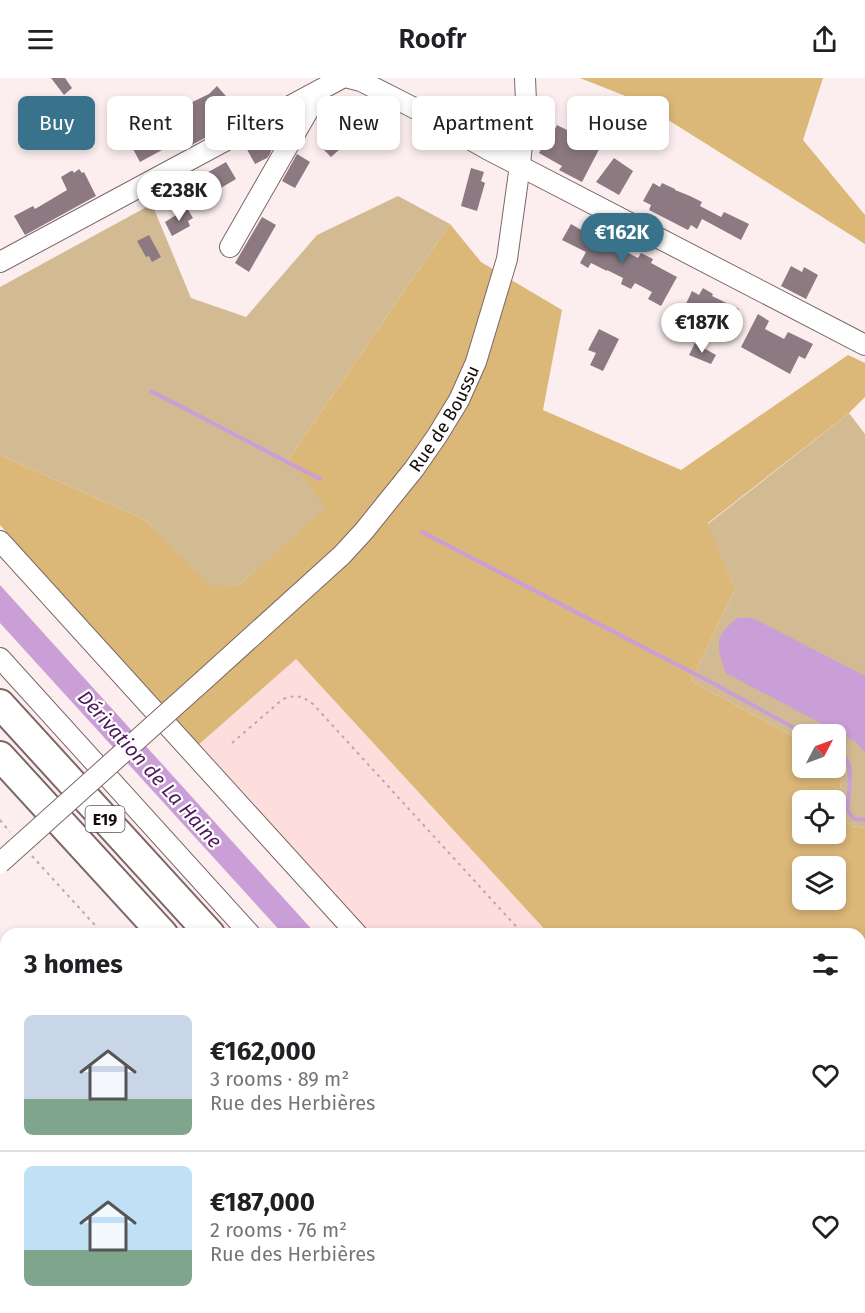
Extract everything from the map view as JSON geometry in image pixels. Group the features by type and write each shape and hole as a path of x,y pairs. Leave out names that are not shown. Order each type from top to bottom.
{"highway":[{"name":"E19","path":"0,704 205,928"},
{"name":"E19","path":"0,756 158,928"}],"street":[{"path":"0,262 342,78"},
{"path":"349,78 362,81 420,111 487,149 865,345"},
{"name":"Rue de Boussu","path":"0,863 342,555 414,469 437,436 459,400 476,362 507,259 520,165 526,102 525,78"},
{"path":"230,248 320,90"},
{"path":"0,541 352,928"},
{"path":"0,658 245,928"}],"path":[{"path":"232,743 284,699 293,695 303,697 313,704 518,928"},
{"path":"0,820 16,838"},
{"path":"32,855 98,928"}],"shaded area":[{"path":"580,78 823,78 803,140 865,215 865,244 669,121 669,96 625,96"},
{"path":"398,196 450,224 289,459 327,508 239,585 210,587 145,520 0,455 0,287 152,204 191,298 246,317 317,235"},
{"path":"450,224 481,262 562,310 543,410 681,470 848,355 865,363 865,397 849,413 708,523 735,589 691,681 792,736 792,778 842,778 840,790 792,790 792,844 846,844 846,820 851,826 865,828 865,928 543,928 296,659 197,746 0,525 0,455 145,520 210,586 239,585 326,508 289,459"},
{"path":"849,413 865,434 865,828 851,826 846,820 846,790 840,790 842,778 846,778 846,724 792,724 792,736 691,681 735,589 708,524"},
{"path":"296,659 543,928 363,928 197,746"}],"water":[{"name":"Dérivation de La Haine","path":"0,585 311,928 278,928 0,623"},
{"path":"737,618 753,618 865,676 865,754 856,742 846,737 846,724 822,724 726,673 720,656 719,642"}],"building":[{"path":"51,78 65,78 72,88 64,95"},
{"path":"217,86 226,96 205,96 205,138 193,144 193,102 209,94"},
{"path":"557,125 567,130 567,150 599,150 582,182 559,170 562,166 539,153 541,150 555,150"},
{"path":"134,150 162,150 140,162"},
{"path":"247,150 271,150 267,158 255,164"},
{"path":"324,150 339,150 331,157"},
{"path":"297,154 310,162 295,188 282,181"},
{"path":"614,158 633,171 619,195 596,182"},
{"path":"226,162 236,179 209,195 204,186 210,183 205,174"},
{"path":"471,168 484,172 481,181 485,183 477,211 461,206"},
{"path":"79,169 82,173 84,172 96,196 25,235 14,216 33,206 35,209 67,190 61,177"},
{"path":"653,183 660,187 662,183 702,202 700,206 721,217 724,212 749,224 741,240 702,219 697,229 691,225 688,230 649,210 651,205 643,201"},
{"path":"187,208 193,218 188,221 190,226 172,236 165,222"},
{"path":"262,217 276,225 249,272 235,263"},
{"path":"571,224 602,242 606,234 622,242 619,248 638,258 641,253 653,259 651,263 677,277 661,306 648,299 652,292 635,283 631,289 621,284 623,278 591,263 588,268 580,263 586,252 562,240"},
{"path":"149,235 161,257 152,262 149,256 146,257 137,241"},
{"path":"791,266 802,272 804,267 818,275 806,299 781,286"},
{"path":"703,288 713,294 712,296 739,309 724,334 693,319 694,316 689,314 691,311 684,308 692,291 699,295"},
{"path":"758,314 769,321 765,329 784,339 788,332 813,344 805,359 799,356 790,374 741,347"},
{"path":"599,329 619,339 603,371 590,365 596,353 588,350"},
{"path":"695,343 716,355 711,364 689,355"}],"waterway":[{"path":"151,391 320,479"},
{"path":"422,532 792,727"},
{"path":"846,758 850,770 847,810 854,819 865,820"}]}
